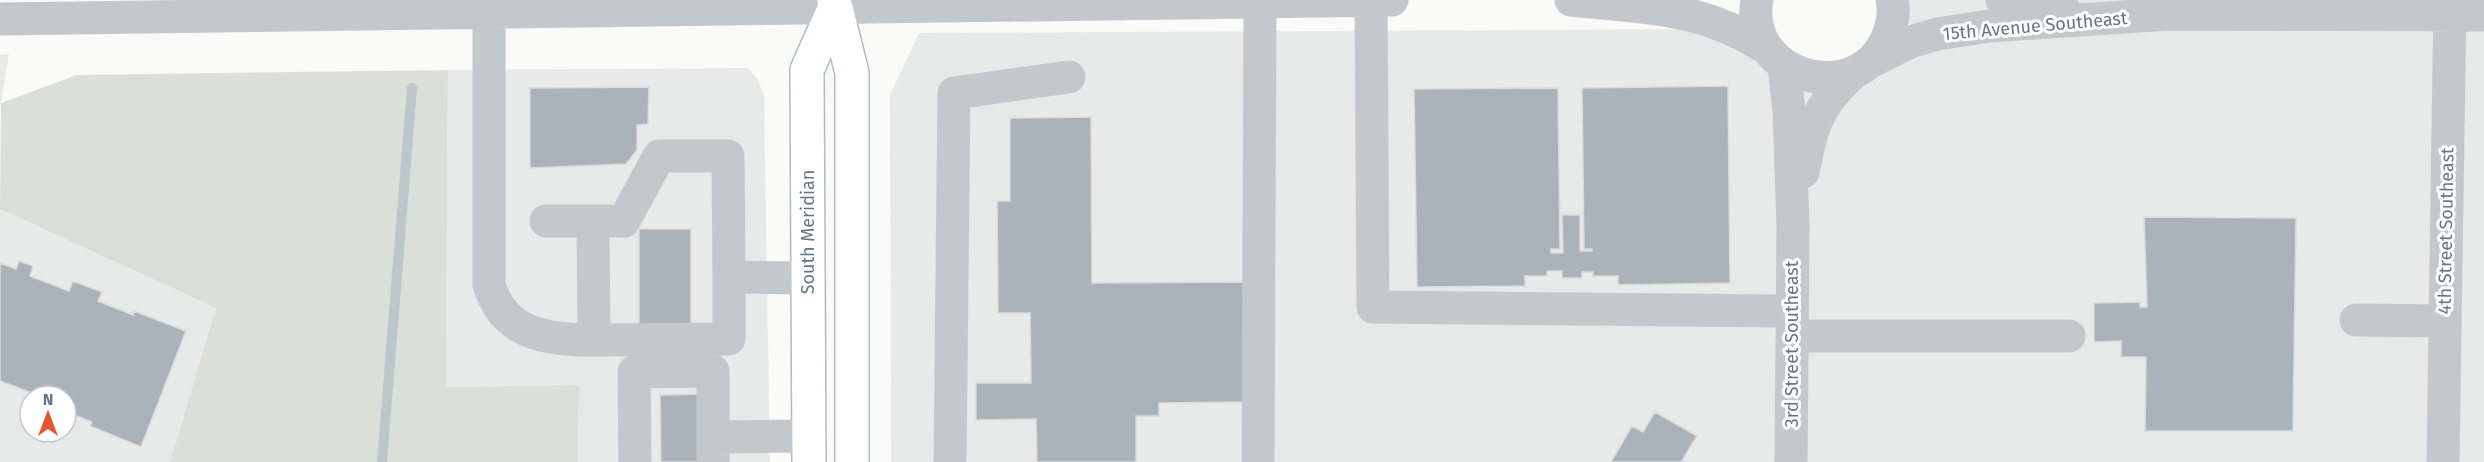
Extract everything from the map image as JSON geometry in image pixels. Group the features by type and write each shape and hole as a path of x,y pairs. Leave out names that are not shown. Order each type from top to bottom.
{"main road":[{"name":"South Meridian","path":"809,449 807,70 834,3"},
{"path":"834,3 852,73 852,462"}],"street":[{"path":"1371,0 1373,307 2069,336"},
{"path":"0,19 470,7 1392,0"},
{"path":"1571,0 1674,10 1710,19 1739,30 1806,76 1829,79 1861,68 1884,46 1892,26 1893,0"},
{"name":"3rd Street Southeast","path":"1757,0 1758,27 1776,57 1789,111 1792,226 1791,462"},
{"name":"15th Avenue Southeast","path":"2002,0 2088,4 2169,14"},
{"path":"1258,462 1260,2"},
{"path":"470,7 489,284 493,299 502,314 544,337 594,340 729,339 728,156 659,156 624,221 546,221"},
{"name":"15th Avenue Southeast","path":"1861,68 1910,42 1937,34 1989,26 2169,14 2450,8 2484,15"},
{"name":"4th Street Southeast","path":"2443,462 2450,8"},
{"name":"3rd Street Southeast","path":"1792,226 1812,132 1820,111 1829,95 1861,68"},
{"path":"950,462 954,93 1069,77"},
{"path":"593,221 594,340"},
{"path":"729,277 808,278"},
{"path":"2356,320 2444,321"},
{"path":"634,462 634,372 713,371 713,449 809,449"}],"shaded area":[{"path":"1902,0 2484,0 2484,462 891,462 890,95 919,33 1701,29 1864,83 1919,56"},
{"path":"9,54 1,103 0,105 0,55"},
{"path":"748,68 757,78 764,95 770,462 578,462 579,385 446,387 448,70"},
{"path":"448,70 446,387 579,385 578,462 170,462 216,308 0,209 1,103 77,75"},
{"path":"0,209 216,308 170,462 0,462"}],"building":[{"path":"1728,86 1730,283 1618,285 1618,276 1593,276 1593,272 1582,272 1582,278 1562,278 1562,271 1547,271 1547,276 1525,276 1525,286 1417,287 1414,89 1558,88 1560,249 1551,249 1551,253 1563,253 1562,215 1580,215 1580,251 1592,251 1592,249 1584,249 1582,88"},
{"path":"649,87 648,124 637,125 637,150 626,164 530,168 530,88"},
{"path":"1091,117 1092,283 1246,282 1247,402 1159,403 1159,416 1136,416 1136,462 1037,462 1036,419 976,420 976,383 1031,383 1030,313 998,313 997,201 1010,201 1010,118"},
{"path":"2144,217 2296,218 2293,431 2145,431 2146,357 2121,357 2121,341 2094,342 2094,303 2140,302 2140,307 2147,307"},
{"path":"639,229 691,229 691,324 639,324"},
{"path":"19,261 33,266 30,276 69,291 73,281 102,292 98,301 133,315 134,311 186,331 141,447 90,426 92,422 78,416 78,384 18,384 18,388 0,381 0,263 16,269"},
{"path":"702,394 703,462 661,462 660,395"},
{"path":"1655,412 1697,436 1682,461 1684,462 1611,462 1632,426 1643,432"}],"waterway":[{"path":"382,462 412,88"}]}
